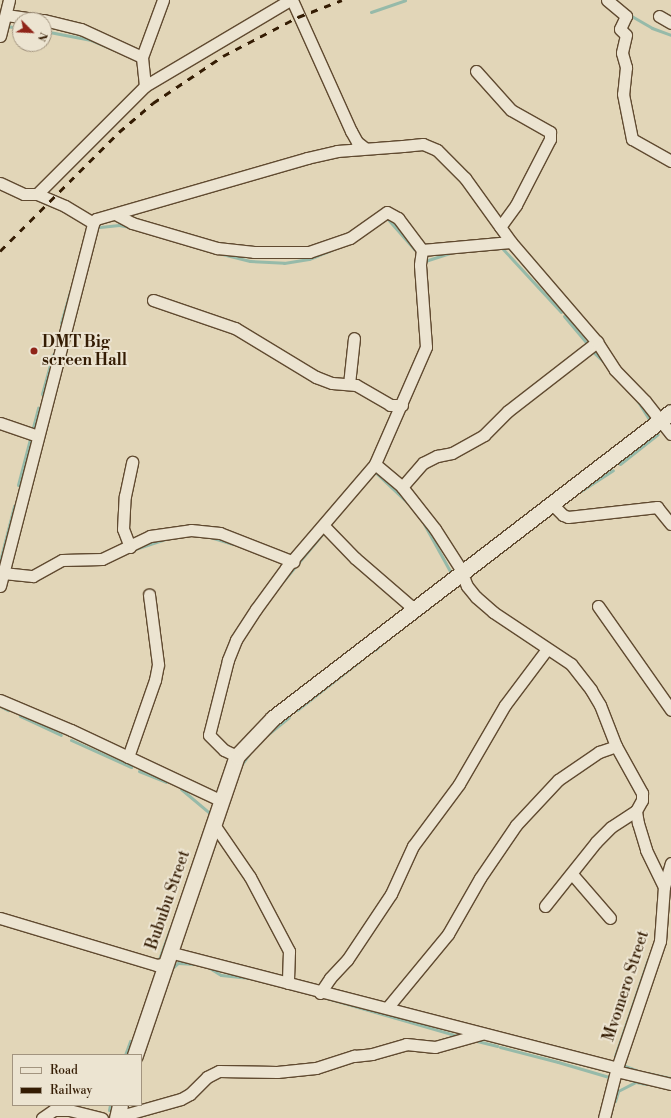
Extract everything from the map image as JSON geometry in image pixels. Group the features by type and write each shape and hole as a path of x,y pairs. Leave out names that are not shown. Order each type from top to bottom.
{"street":[{"path":"0,36 10,0"},
{"path":"145,86 142,57 163,0"},
{"path":"37,194 145,86 291,0 351,131 357,142 365,148"},
{"path":"607,0 626,16 620,29 626,34 622,53 626,67 623,94 632,139 671,161"},
{"path":"6,15 12,16"},
{"path":"659,16 671,23"},
{"path":"52,22 81,29 142,57"},
{"path":"476,71 511,110 550,132 550,139 516,205 500,227"},
{"path":"0,586 93,223 96,219 117,215 307,158 365,148 423,144 430,146 465,178 511,242 598,342 615,370 666,415 671,434"},
{"path":"0,183 24,194 37,194 65,206 93,223"},
{"path":"117,215 132,223 217,248 254,252 309,252 350,238 382,213 387,212 398,218 422,250 420,265 426,347 375,464 294,562 286,568 256,609 236,640 222,678 209,735 224,750 237,756 273,718 666,415"},
{"path":"422,250 511,242"},
{"path":"153,300 234,328 316,378 332,383 349,384 364,388 390,404 402,404"},
{"path":"349,384 354,338"},
{"path":"402,487 423,463 437,456 452,453 484,435 508,411 598,342"},
{"path":"0,423 38,436"},
{"path":"130,547 123,529 125,496 132,462"},
{"path":"375,464 402,487 436,530 467,586 483,604 571,664 591,690 600,705 616,746 642,793 636,811 646,850 664,887"},
{"path":"552,503 563,515 568,517 655,506 667,516 671,524"},
{"path":"324,526 355,558 414,609"},
{"path":"3,573 33,576 62,560 89,561 130,547 150,536 208,530 294,562"},
{"path":"128,757 155,680 158,664 149,595"},
{"path":"598,606 671,710"},
{"path":"320,993 330,978 347,960 391,894 413,846 463,778 505,705 547,649"},
{"path":"0,700 220,800"},
{"path":"387,1008 448,934 480,878 516,825 558,780 599,752 616,746"},
{"name":"Bububu Street","path":"135,1054 220,800 237,756"},
{"path":"545,906 611,827 636,811"},
{"path":"213,823 257,890 289,951 288,983"},
{"name":"Mvomero Street","path":"604,1118 616,1069 660,941 664,887 671,863"},
{"path":"572,874 610,918"},
{"path":"0,918 157,965 167,958 288,983 320,993 387,1008 671,1084"},
{"path":"118,1113 181,1099 190,1094 207,1077 219,1071 277,1072 316,1068 354,1056 372,1054 406,1044 435,1047 481,1034"},
{"path":"42,1118 54,1110 68,1110 102,1118"}],"waterway":[{"path":"371,12 405,0"},
{"path":"628,14 652,28 671,35"},
{"path":"6,26 12,27"},
{"path":"52,33 91,40 121,53"},
{"path":"386,217 414,249"},
{"path":"100,227 119,225 130,227"},
{"path":"477,250 502,248 561,312"},
{"path":"214,252 250,261 284,263 309,259 331,250"},
{"path":"425,261 450,253"},
{"path":"61,323 70,292"},
{"path":"564,316 589,346"},
{"path":"591,350 604,362"},
{"path":"42,394 53,354"},
{"path":"637,400 651,422"},
{"path":"18,485 38,408"},
{"path":"620,464 658,434"},
{"path":"581,491 613,470"},
{"path":"374,471 407,502"},
{"path":"0,561 14,506"},
{"path":"424,524 451,573 453,572"},
{"path":"284,580 325,531"},
{"path":"210,537 233,544"},
{"path":"135,549 168,538"},
{"path":"375,650 386,640"},
{"path":"297,710 361,660"},
{"path":"0,706 8,710"},
{"path":"20,716 61,735"},
{"path":"267,735 289,717"},
{"path":"71,740 131,767"},
{"path":"242,764 249,754"},
{"path":"139,771 166,782"},
{"path":"181,789 211,814"},
{"path":"158,962 170,929"},
{"path":"615,1056 648,959"},
{"path":"171,969 178,963 195,964"},
{"path":"208,967 221,975 250,978"},
{"path":"323,997 458,1036"},
{"path":"473,1040 497,1046"},
{"path":"125,1054 130,1041"},
{"path":"500,1047 609,1077 610,1080"},
{"path":"625,1066 636,1070"},
{"path":"647,1073 671,1078"},
{"path":"615,1101 618,1091 636,1082 646,1084"},
{"path":"610,1116 614,1097"},
{"path":"109,1110 110,1106"}],"railway":[{"path":"0,251 119,132 153,103 223,56 298,17 342,0"}],"place":[{"name":"DMT Big screen Hall","path":"34,351"}]}
